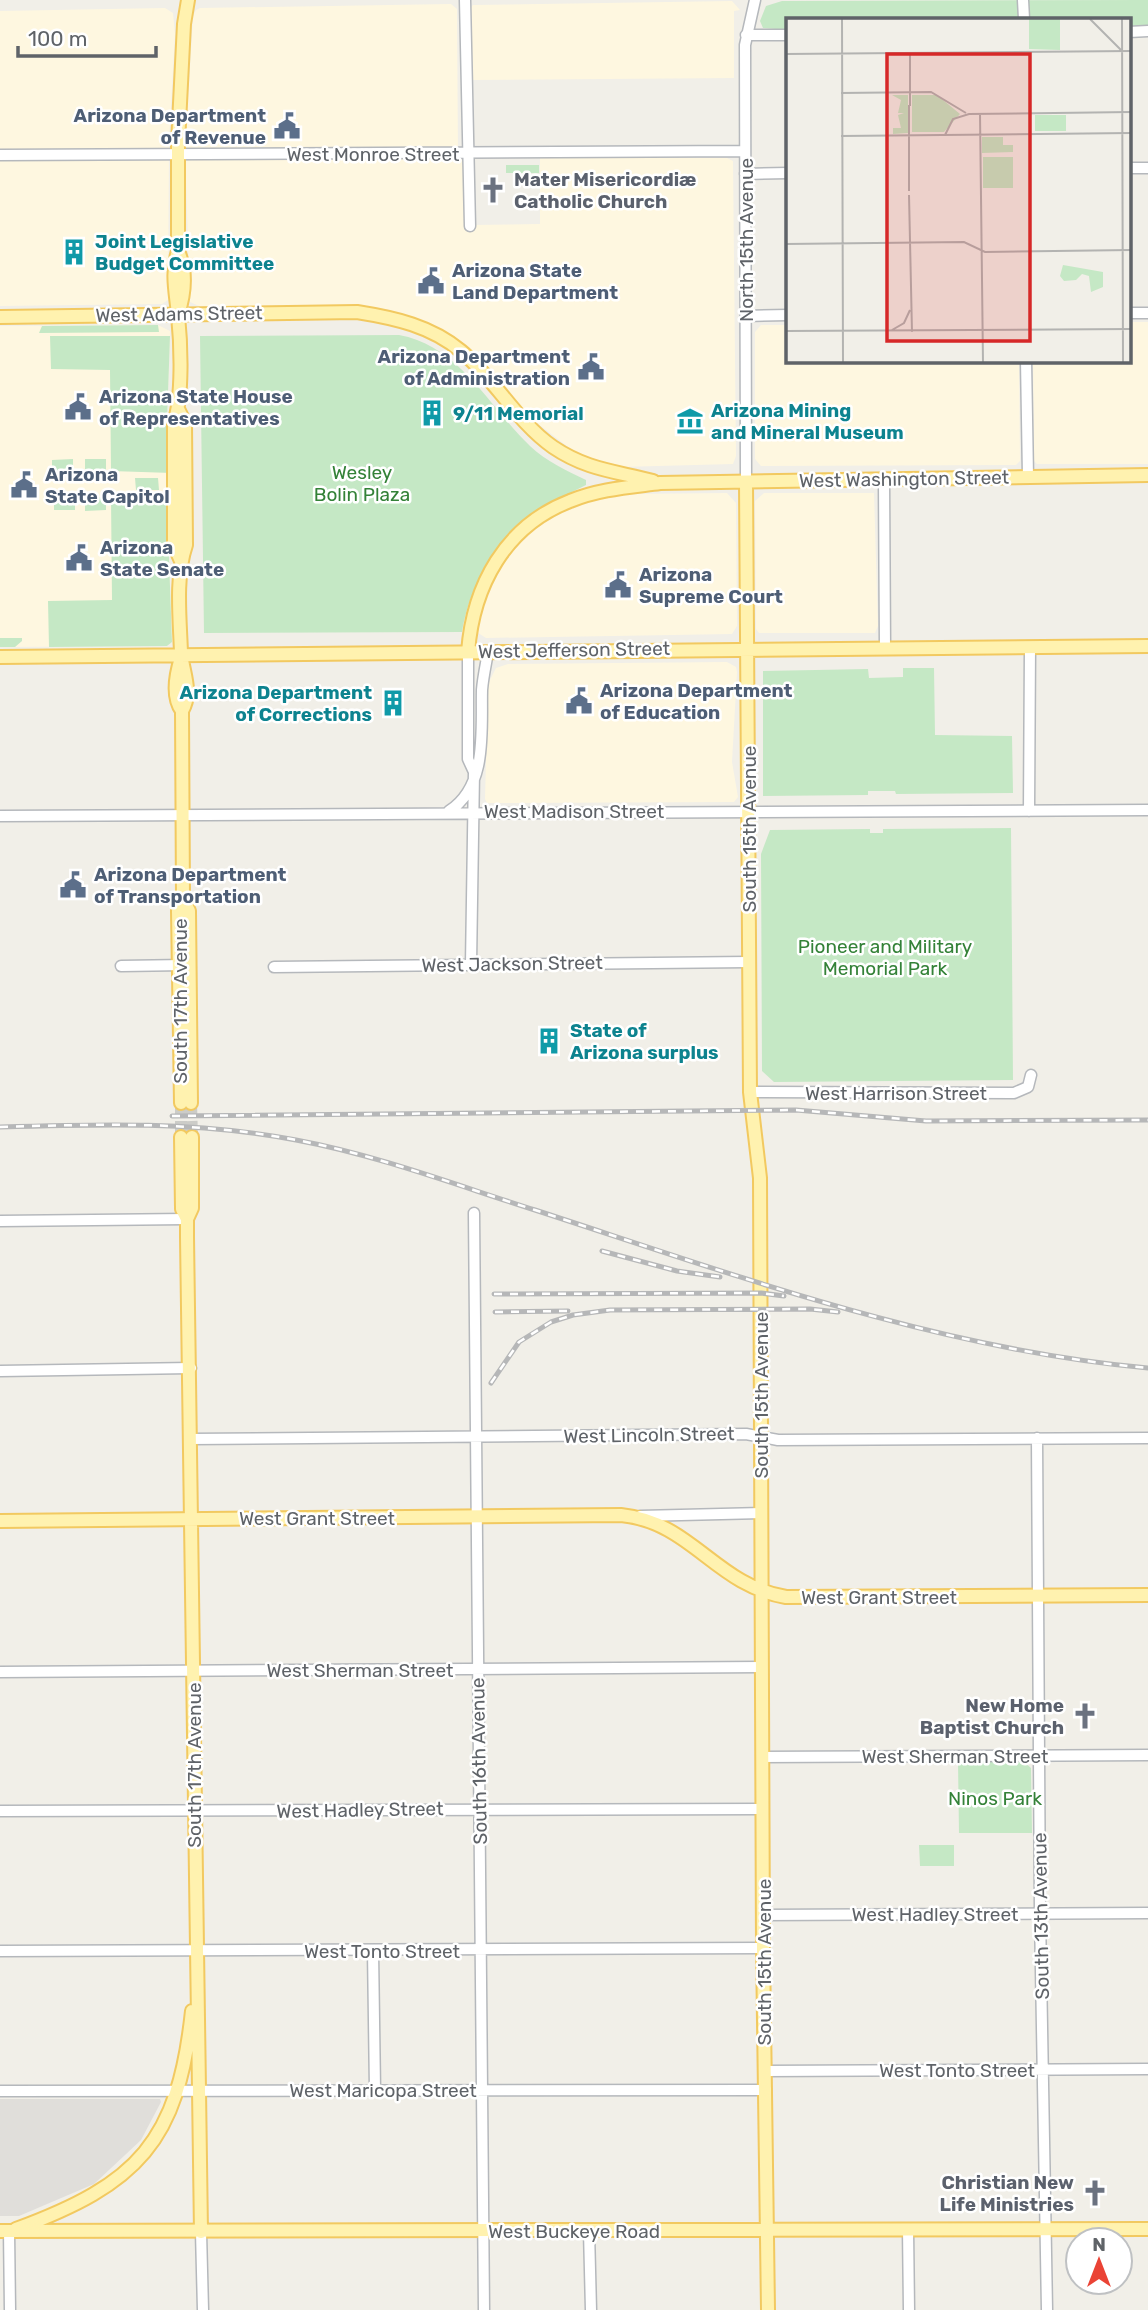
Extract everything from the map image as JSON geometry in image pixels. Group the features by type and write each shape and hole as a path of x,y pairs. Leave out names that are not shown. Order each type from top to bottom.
{"main road":[{"name":"South 17th Avenue","path":"186,1103 184,965 178,911 183,899 182,711 176,703 177,673 181,657 181,561 186,545 185,423 178,409 178,314 184,296 184,265 178,251 177,155 184,24 188,0"},
{"name":"West Adams Street","path":"0,317 357,312"},
{"name":"West Washington Street","path":"357,312 397,319 433,332 461,351 538,436 562,453 594,470 660,483"},
{"name":"West Washington Street","path":"468,652 470,626 477,596 498,558 531,524 568,501 588,495 660,483 1148,475"},
{"name":"South 15th Avenue","path":"746,482 750,1093 760,1178 763,1948 768,2310"},
{"name":"West Jefferson Street","path":"0,657 1148,646"},
{"name":"South 17th Avenue","path":"186,1137 182,1209 187,1219 191,1368 195,1951 201,2232"},
{"name":"West Grant Street","path":"0,1521 634,1516 673,1529 727,1574 762,1592 809,1598 1148,1595"},
{"path":"4,2231 58,2213 114,2183 155,2137 178,2089 189,2033 195,1951"},
{"name":"West Buckeye Road","path":"4,2231 1148,2229"}],"street":[{"path":"465,0 470,226"},
{"name":"North 15th Avenue","path":"746,482 746,35 755,0"},
{"path":"1023,0 1024,18"},
{"path":"1130,32 1148,31"},
{"path":"746,35 786,35"},
{"name":"West Monroe Street","path":"0,155 745,151"},
{"path":"1130,169 1148,168"},
{"path":"745,174 786,173"},
{"path":"1130,313 1148,313"},
{"path":"746,316 786,315"},
{"path":"1026,362 1028,477"},
{"path":"884,480 886,648"},
{"path":"1029,811 1030,647"},
{"path":"468,652 468,759 474,772 471,964"},
{"path":"449,812 467,796 481,758 483,685 488,652"},
{"name":"West Madison Street","path":"0,816 1148,810"},
{"name":"West Jackson Street","path":"274,967 749,962"},
{"path":"121,966 184,965"},
{"name":"West Harrison Street","path":"750,1093 1014,1093 1028,1087 1031,1075"},
{"name":"South 16th Avenue","path":"474,1213 484,2310"},
{"path":"0,1221 187,1219"},
{"path":"0,1371 191,1368"},
{"name":"West Lincoln Street","path":"191,1439 746,1434 778,1440 1148,1438"},
{"name":"South 13th Avenue","path":"1037,1438 1036,1596 1048,2229 1047,2310"},
{"name":"West Grant Street","path":"634,1516 762,1513"},
{"name":"West Sherman Street","path":"0,1672 762,1667"},
{"name":"West Sherman Street","path":"762,1757 1148,1755"},
{"name":"West Hadley Street","path":"0,1811 763,1809"},
{"name":"West Hadley Street","path":"763,1915 1148,1913"},
{"name":"West Tonto Street","path":"0,1951 763,1948"},
{"path":"373,1951 375,2090"},
{"name":"West Tonto Street","path":"765,2071 1148,2069"},
{"name":"West Maricopa Street","path":"0,2091 766,2090"},
{"path":"908,2229 909,2310"},
{"path":"4,2231 9,2310"},
{"path":"589,2231 591,2310"},
{"name":"South 17th Avenue","path":"201,2232 203,2310"}],"shaded area":[{"path":"732,1 740,10 734,11 734,78 470,80 470,8 473,5"},
{"path":"451,4 457,9 458,158 470,159 472,225 540,224 540,158 727,158 733,161 736,456 733,464 620,467 576,453 533,420 465,345 442,330 390,310 360,305 199,306 190,302 185,151 193,16 196,10"},
{"path":"165,8 173,13 175,34 169,141 168,300 162,304 0,306 0,11"},
{"path":"1130,322 1148,322 1148,464 1037,464 1034,461 1033,362 1130,362"},
{"path":"158,325 170,331 167,422 171,441 167,503 172,642 167,646 0,647 0,326"},
{"path":"761,325 786,325 786,362 1019,362 1020,461 1016,465 761,466 755,459 755,332"},
{"path":"727,493 736,503 737,626 732,634 486,638 475,631 491,579 511,551 535,527 562,510 588,501 630,494"},
{"path":"764,493 874,493 878,626 875,633 759,633 756,629 755,501"},
{"path":"727,662 736,667 737,672 732,762 738,797 734,802 487,803 488,684 496,668 508,664"},
{"path":"0,2099 160,2099 161,2102 141,2140 94,2184 19,2216 0,2216"}],"green space":[{"path":"1148,0 1148,27 1130,27 1130,18 786,18 786,30 763,28 760,21 766,6 782,1"},
{"path":"506,165 539,165 539,173 506,173"},
{"path":"158,325 159,332 39,333 42,326"},
{"name":"Wesley Bolin Plaza","path":"399,335 420,341 456,365 530,446 550,461 586,480 586,485 542,510 505,542 478,582 468,606 462,632 204,633 200,336"},
{"path":"50,336 170,336 167,422 171,441 172,473 111,471 110,370 51,369"},
{"path":"73,459 73,471 52,472 52,460"},
{"path":"85,459 106,459 106,471 85,472"},
{"path":"135,478 158,478 159,490 136,490"},
{"path":"151,494 172,494 167,503 172,642 167,646 49,647 48,601 112,600 111,497 149,497"},
{"path":"106,497 106,510 85,511 85,498"},
{"path":"54,498 75,498 75,510 54,510"},
{"path":"0,638 22,638 22,641 15,647 0,647"},
{"path":"903,668 934,668 935,735 1012,736 1013,793 896,794 895,791 868,791 868,795 763,796 763,671 868,669 869,678 903,677"},
{"name":"Pioneer and Military Memorial Park","path":"1011,828 1013,1080 774,1082 762,1071 761,854 770,830 870,829 870,833 883,833 883,829"},
{"name":"Ninos Park","path":"958,1762 1024,1762 1031,1768 1032,1833 959,1833"},
{"path":"919,1845 954,1845 954,1866 920,1866"}],"tunnel":[{"path":"181,1103 181,1137"},
{"path":"191,1103 192,1137"}],"railway":[{"path":"172,1116 796,1110 926,1121 1148,1120"},
{"path":"0,1127 185,1127 259,1134 326,1146 416,1171 761,1284 914,1327 1069,1358 1148,1368"},
{"path":"602,1251 677,1271 720,1277"},
{"path":"494,1294 761,1293 784,1296"},
{"path":"491,1383 519,1342 551,1322 573,1315 610,1310 810,1309 838,1312"},
{"path":"495,1312 568,1311"}],"place":[{"name":"Arizona Department of Revenue","path":"287,126"},
{"name":"Mater Misericordiæ Catholic Church","path":"493,190"},
{"name":"Joint Legislative Budget Committee","path":"74,252"},
{"name":"Arizona State Land Department","path":"431,281"},
{"name":"Arizona Department of Administration","path":"591,367"},
{"name":"Arizona State House of Representatives","path":"78,407"},
{"name":"9/11 Memorial","path":"432,413"},
{"name":"Arizona Mining and Mineral Museum","path":"690,421"},
{"name":"Arizona State Capitol","path":"24,485"},
{"name":"Arizona State Senate","path":"79,558"},
{"name":"Arizona Supreme Court","path":"618,585"},
{"name":"Arizona Department of Education","path":"579,701"},
{"name":"Arizona Department of Corrections","path":"393,703"},
{"name":"Arizona Department of Transportation","path":"73,885"},
{"name":"State of Arizona surplus","path":"549,1041"},
{"name":"New Home Baptist Church","path":"1085,1716"},
{"name":"Christian New Life Ministries","path":"1095,2193"}]}
